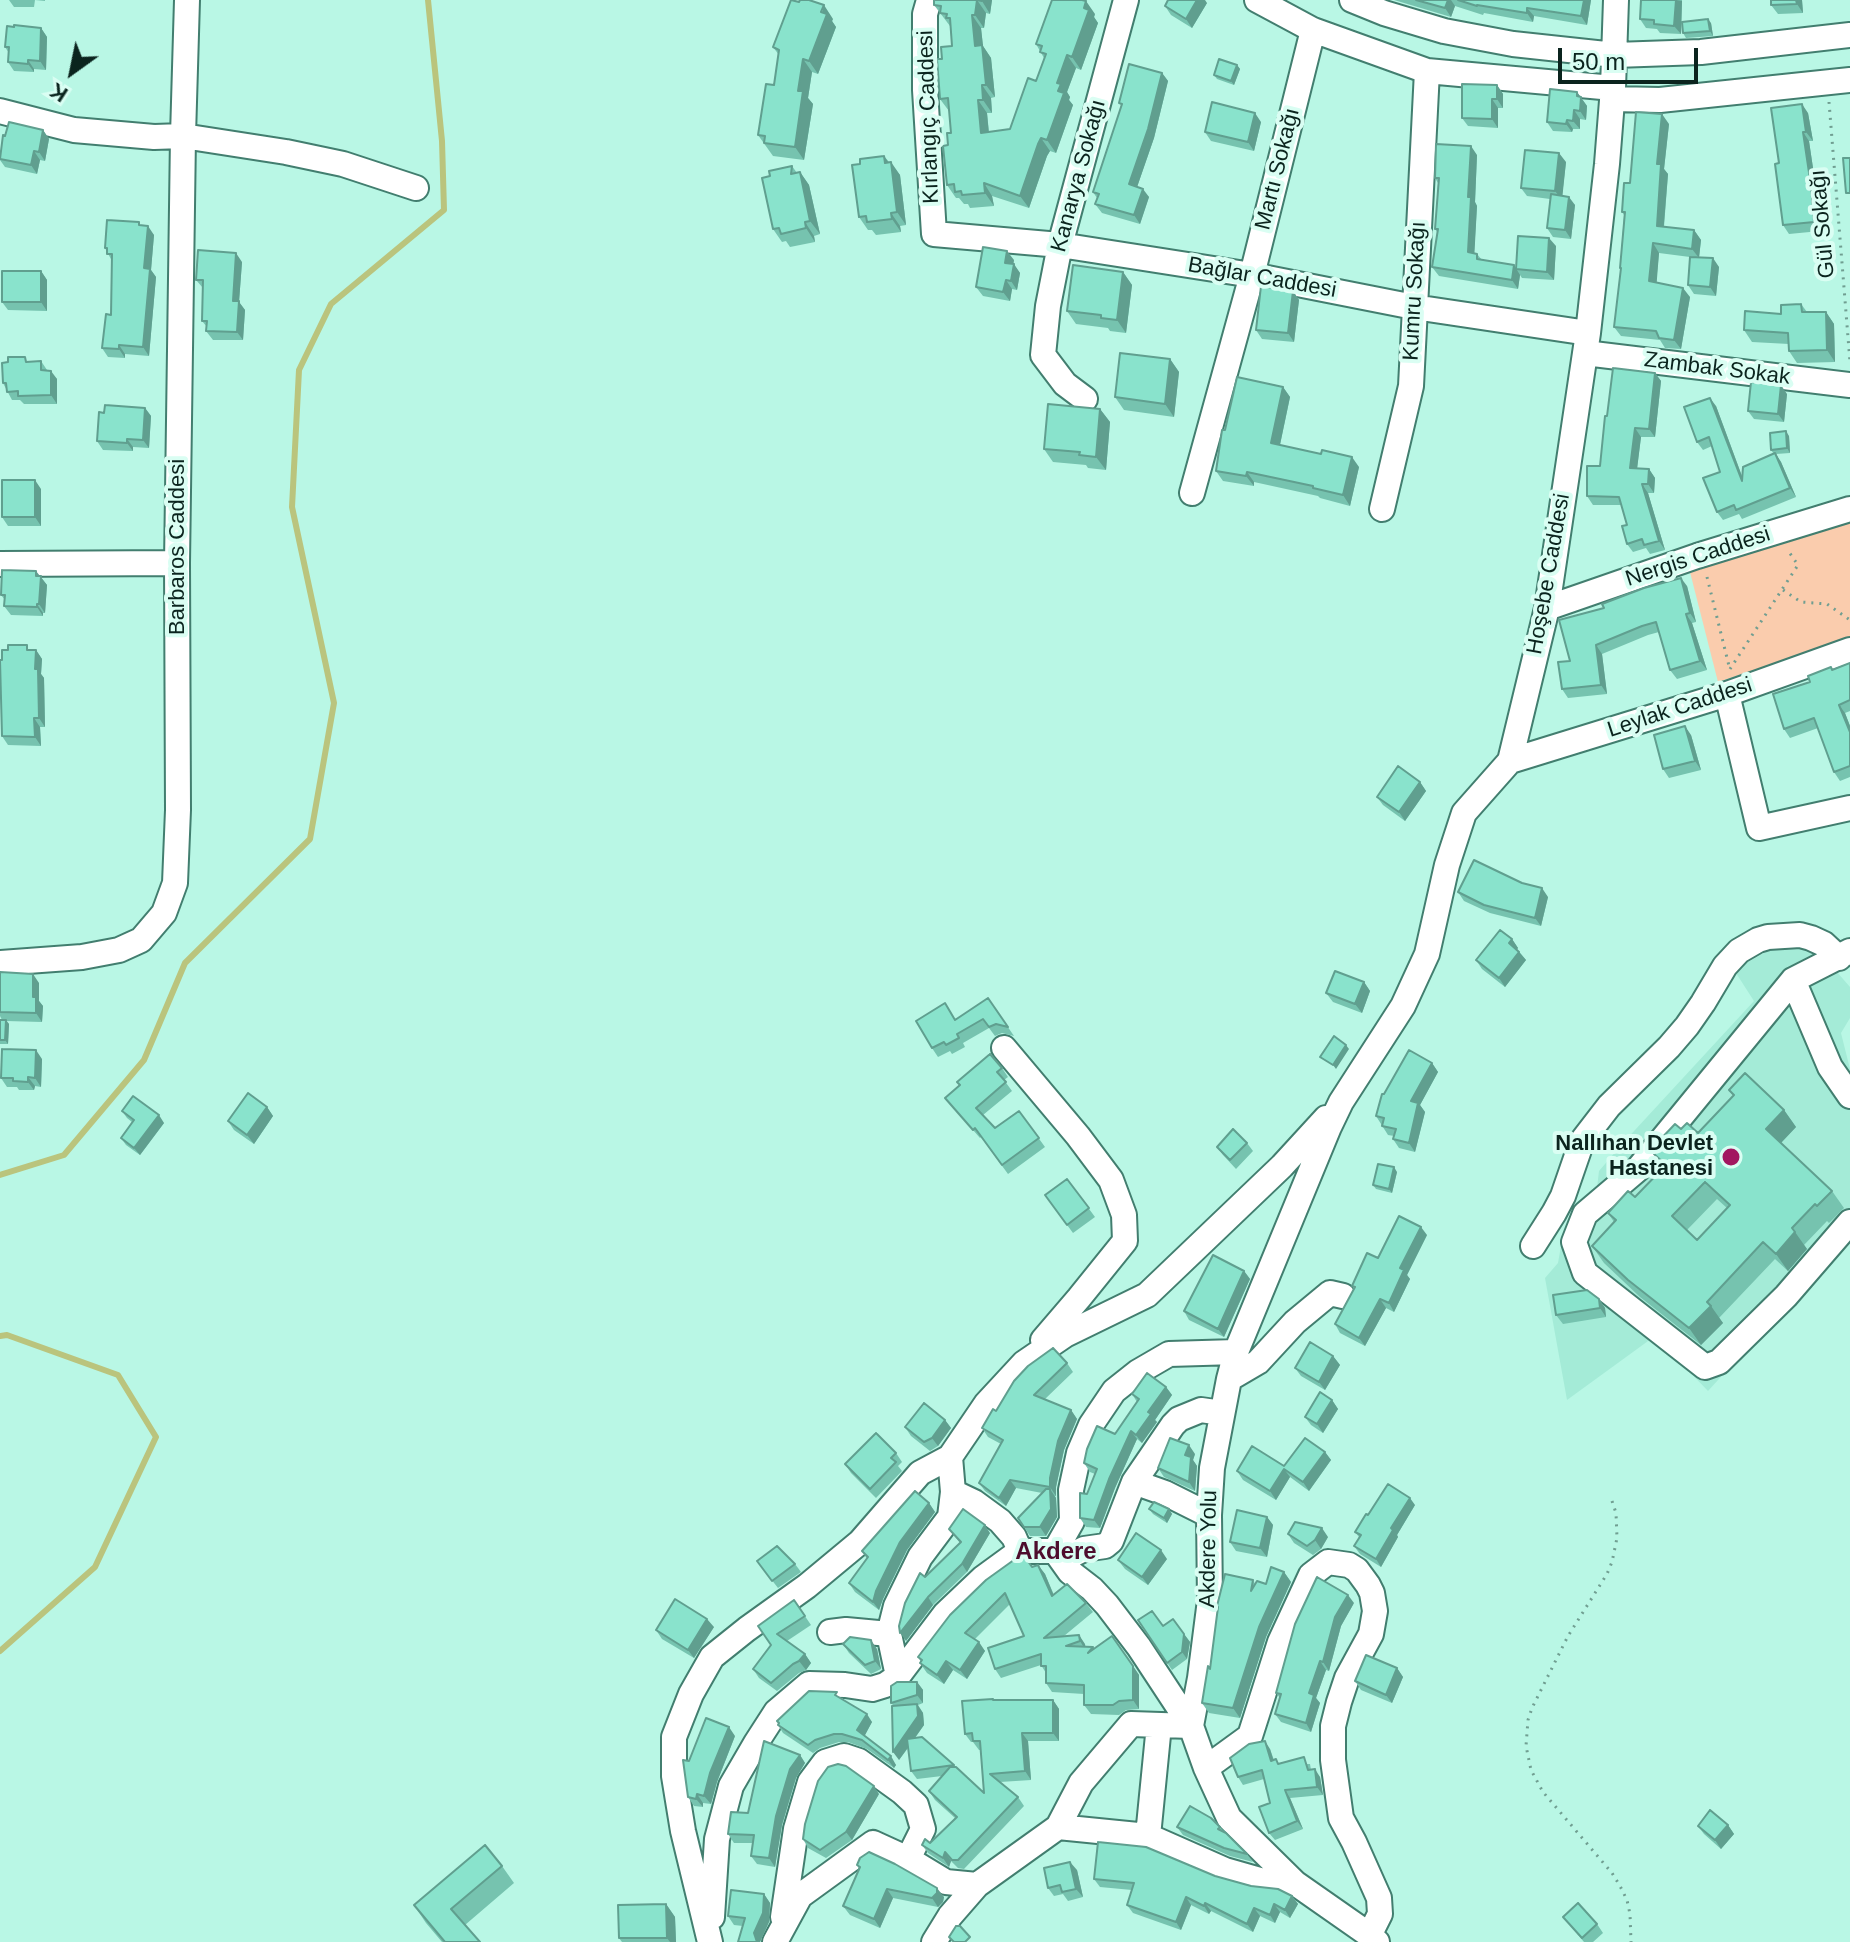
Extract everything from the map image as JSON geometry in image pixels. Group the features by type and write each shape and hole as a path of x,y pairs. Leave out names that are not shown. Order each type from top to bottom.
{"street":[{"name":"Barbaros Caddesi","path":"0,963 82,957 119,950 141,940 164,913 175,883 187,0"},
{"name":"Kırlangıç Caddesi","path":"929,0 925,14 925,90 934,234"},
{"name":"Kanarya Sokağı","path":"1085,399 1065,384 1043,355 1048,306 1060,245 1126,0"},
{"path":"1257,0 1313,30 1427,71 1660,100 1839,81"},
{"path":"1352,0 1444,31 1513,44 1615,55 1701,52 1850,35"},
{"name":"Hoşebe Caddesi","path":"1341,1102 1403,1006 1427,954 1447,865 1464,813 1510,761 1547,608 1586,343 1613,94 1616,0"},
{"name":"Martı Sokağı","path":"1192,493 1252,275 1313,30"},
{"name":"Kumru Sokağı","path":"1382,509 1411,386 1427,71"},
{"path":"0,111 74,130 154,137 183,136 286,152 343,164 416,188"},
{"name":"Bağlar Caddesi","path":"934,234 1060,245 1252,275 1586,343"},
{"name":"Zambak Sokak","path":"1586,343 1850,385"},
{"name":"Nergis Caddesi","path":"1547,608 1697,556 1850,509"},
{"path":"0,564 177,563"},
{"name":"Leylak Caddesi","path":"1510,761 1731,685 1850,650"},
{"path":"1731,685 1759,828 1850,808"},
{"path":"1533,1246 1559,1205 1582,1141 1609,1106 1687,1026 1725,966 1739,951 1768,937 1800,935 1846,954"},
{"path":"1846,954 1793,980 1638,1169 1585,1214 1574,1242 1585,1273 1705,1367 1719,1362 1786,1296 1850,1222"},
{"path":"1793,980 1830,1067 1850,1096"},
{"path":"710,1942 683,1831 674,1776 674,1737 691,1694 712,1657 860,1542 920,1473 950,1457 986,1404 1125,1241 1124,1215 1111,1180 1004,1048"},
{"path":"1024,1363 1065,1335 1147,1295 1282,1166 1341,1102"},
{"name":"Akdere Yolu","path":"1191,1726 1210,1600 1212,1468 1229,1379 1236,1352 1341,1102"},
{"path":"1229,1379 1258,1362 1295,1322 1330,1293 1343,1296"},
{"path":"1058,1555 1072,1521 1071,1490 1079,1453 1091,1425 1114,1391 1169,1354 1236,1352"},
{"path":"710,1942 717,1839 731,1786 776,1712 809,1684 872,1689 885,1685 898,1676 945,1614 983,1578 1020,1551 1058,1555 1105,1546 1111,1541 1134,1482 1173,1425 1179,1419 1201,1410 1222,1413"},
{"path":"898,1676 888,1637 896,1606 920,1557 950,1517 953,1492 950,1457"},
{"path":"1134,1482 1165,1493 1209,1515"},
{"path":"953,1492 974,1502 1000,1521 1014,1537 1020,1551"},
{"path":"1058,1555 1070,1572 1107,1605 1191,1726 1206,1768 1229,1818 1295,1883 1372,1938 1379,1898 1341,1818 1333,1760 1333,1726 1347,1678 1371,1634 1375,1611 1372,1593 1357,1570 1349,1565 1328,1562 1311,1575 1280,1642 1250,1736 1206,1768"},
{"path":"830,1632 846,1630 889,1634"},
{"path":"934,1942 950,1916 977,1885 1058,1827 1081,1783 1131,1724 1191,1726"},
{"path":"1148,1836 1159,1725"},
{"path":"778,1936 796,1829 810,1782 825,1762 844,1756 859,1761 916,1805 923,1829 908,1859"},
{"path":"1058,1827 1148,1836 1225,1870 1260,1880 1295,1883"},
{"path":"778,1936 800,1896 873,1843 946,1882 977,1885"}],"path":[{"name":"Gül Sokağı","path":"1839,81 1850,362"},
{"path":"1731,685 1798,565 1776,532"},
{"path":"1697,556 1710,584 1731,685"},
{"path":"1782,590 1801,602 1827,604 1850,620"},
{"path":"1612,1501 1617,1538 1612,1562 1568,1636 1532,1708 1526,1746 1531,1770 1543,1792 1620,1886 1630,1914 1631,1942"}],"shaded area":[{"path":"1850,521 1850,638 1718,682 1690,572"},
{"name":"Nallıhan Devlet Hastanesi","path":"1798,934 1823,956 1850,987 1850,1018 1841,1033 1850,1069 1850,1235 1708,1391 1655,1336 1567,1400 1545,1278 1558,1263 1561,1246 1597,1188 1599,1171 1754,1001 1734,970"}],"building":[{"path":"791,0 809,0 824,5 821,12 827,14 809,61 803,59 798,91 803,91 795,147 764,143 765,136 758,135 766,84 774,85 779,50 773,47"},
{"path":"934,0 977,0 975,15 972,15 975,46 982,45 986,85 982,85 983,100 978,100 981,133 1010,129 1028,78 1036,81 1046,54 1040,52 1042,46 1036,44 1052,0 1086,1 1084,8 1089,10 1072,57 1067,55 1057,83 1061,84 1058,91 1064,93 1047,140 1041,138 1038,144 1020,196 984,183 985,193 962,195 961,191 955,192 954,184 947,185 943,146 948,145 947,133 951,133 948,98 940,99 937,59 942,59 941,47 952,46 950,18 940,13 941,6 934,5"},
{"path":"1168,0 1197,0 1186,19 1165,6"},
{"path":"1416,0 1448,0 1445,8"},
{"path":"1458,0 1584,0 1581,16 1527,8 1527,13"},
{"path":"1641,0 1676,0 1674,26 1640,19"},
{"path":"1771,0 1796,0 1797,4 1771,5"},
{"path":"1708,19 1710,31 1683,33 1682,22"},
{"path":"7,26 41,28 40,61 28,60 28,64 8,62 9,47 5,47"},
{"path":"1219,59 1237,65 1231,81 1214,75"},
{"path":"1129,64 1162,73 1148,129 1129,184 1143,189 1134,215 1095,204 1099,194 1093,192 1122,104 1119,103"},
{"path":"1462,84 1497,85 1497,99 1492,99 1492,119 1462,118"},
{"path":"1550,89 1577,92 1577,96 1581,97 1580,111 1574,110 1573,121 1567,120 1566,124 1547,122"},
{"path":"1212,102 1255,113 1248,142 1205,132"},
{"path":"1802,104 1814,222 1783,225 1771,108"},
{"path":"1636,112 1662,114 1657,164 1661,164 1657,226 1694,230 1692,249 1653,243 1649,281 1683,288 1674,340 1659,338 1656,331 1614,327 1625,212 1622,212 1624,183 1630,183"},
{"path":"9,122 43,130 39,152 34,151 31,165 0,159 3,135"},
{"path":"1436,144 1471,146 1468,252 1477,254 1477,259 1514,265 1512,280 1432,267 1438,229 1435,229 1439,178 1435,178"},
{"path":"1525,150 1559,153 1555,191 1521,188"},
{"path":"884,156 885,163 891,162 897,212 891,213 892,219 867,222 866,216 859,217 852,165 860,164 860,159"},
{"path":"1843,158 1850,158 1850,193 1846,193"},
{"path":"792,166 791,174 800,172 810,221 805,222 806,228 781,234 779,228 773,229 762,178 770,176 769,171"},
{"path":"1551,194 1569,197 1565,230 1547,228"},
{"path":"107,220 139,222 139,225 148,226 144,268 150,269 143,347 119,345 119,349 102,348 106,314 111,315 112,254 107,254 105,248"},
{"path":"1518,236 1549,238 1547,272 1516,269"},
{"path":"983,247 1007,251 1005,263 1014,264 1011,281 1006,280 1003,292 976,287"},
{"path":"198,250 236,253 233,301 239,301 237,332 206,331 207,321 202,321 203,280 196,280"},
{"path":"1690,257 1713,258 1710,287 1688,285"},
{"path":"1073,265 1123,272 1117,320 1067,311"},
{"path":"2,271 41,271 41,302 2,302"},
{"path":"1261,286 1293,291 1288,333 1256,330"},
{"path":"1801,304 1802,312 1826,312 1827,350 1789,351 1788,333 1744,330 1745,311 1781,314 1781,305"},
{"path":"1120,353 1170,359 1165,404 1115,397"},
{"path":"8,357 25,357 26,362 41,361 41,370 51,371 51,395 18,396 18,391 7,392 6,383 3,383 2,363 8,362"},
{"path":"1613,368 1655,373 1649,429 1635,428 1630,468 1649,469 1648,484 1642,484 1659,541 1644,545 1642,539 1627,544 1622,526 1627,525 1619,497 1587,496 1587,466 1600,466"},
{"path":"1237,377 1283,387 1271,443 1352,457 1343,495 1247,472 1246,476 1216,471 1222,430 1225,430"},
{"path":"1751,382 1781,385 1778,414 1748,411"},
{"path":"1710,398 1742,481 1743,467 1775,453 1790,488 1736,510 1734,505 1717,512 1703,478 1720,472 1709,437 1697,442 1684,407"},
{"path":"1048,404 1100,409 1096,457 1079,455 1080,452 1044,449"},
{"path":"105,405 145,408 143,440 127,439 127,443 97,441 99,412 104,413"},
{"path":"1786,431 1787,448 1771,450 1770,433"},
{"path":"2,480 35,480 35,517 2,517"},
{"path":"2,570 36,571 36,576 41,576 37,607 4,606"},
{"path":"1681,578 1690,613 1686,614 1700,661 1670,670 1656,622 1596,645 1601,685 1562,689 1558,662 1570,661 1559,620 1604,608 1602,604"},
{"path":"8,645 27,645 27,650 36,650 39,718 34,718 35,737 2,736 0,660 2,650 8,650"},
{"path":"1850,663 1850,700 1839,705 1850,732 1850,766 1834,772 1814,718 1784,729 1773,694 1810,682 1808,676"},
{"path":"1685,726 1695,761 1663,769 1654,735"},
{"path":"1398,766 1420,782 1399,812 1377,797"},
{"path":"1474,860 1522,883 1542,888 1535,918 1484,905 1458,892"},
{"path":"1500,930 1512,939 1509,943 1519,952 1499,978 1476,960"},
{"path":"1335,971 1364,982 1355,1004 1326,993"},
{"path":"0,972 33,974 36,1013 0,1012"},
{"path":"988,998 1008,1027 996,1024 989,1027 983,1019 957,1034 959,1038 932,1048 916,1021 945,1003 955,1020"},
{"path":"0,1020 6,1020 5,1040 0,1040"},
{"path":"1334,1036 1346,1045 1333,1065 1320,1057"},
{"path":"2,1049 36,1050 35,1078 28,1077 28,1082 1,1078"},
{"path":"1409,1050 1432,1063 1411,1101 1418,1103 1409,1143 1393,1139 1396,1129 1382,1126 1384,1118 1376,1116 1382,1094"},
{"path":"990,1054 1002,1068 997,1072 1006,1082 976,1108 995,1128 1019,1111 1039,1138 1002,1165 975,1128 973,1130 945,1098 960,1085 957,1082"},
{"name":"Nallıhan Devlet Hastanesi","path":"1745,1073 1784,1110 1766,1129 1832,1191 1792,1228 1795,1232 1776,1254 1763,1242 1707,1302 1711,1306 1689,1328 1628,1280 1592,1246 1616,1220 1608,1213 1628,1191 1635,1197 1666,1165 1654,1154 1659,1148 1655,1145 1675,1124 1681,1129 1687,1123 1698,1133 1734,1095 1729,1090","holes":["1705,1182 1730,1205 1697,1240 1672,1216"]},
{"path":"248,1093 267,1107 247,1135 228,1121"},
{"path":"133,1096 159,1115 134,1148 121,1138 134,1120 122,1111"},
{"path":"1233,1129 1247,1143 1230,1160 1217,1147"},
{"path":"1378,1164 1394,1167 1389,1189 1373,1185"},
{"path":"1067,1179 1089,1208 1067,1225 1045,1195"},
{"path":"1399,1216 1421,1227 1400,1268 1404,1270 1389,1303 1380,1299 1359,1338 1335,1324 1355,1287 1352,1286 1367,1253 1378,1258"},
{"path":"1213,1255 1244,1271 1218,1329 1184,1311"},
{"path":"1587,1290 1599,1299 1600,1308 1556,1315 1553,1295"},
{"path":"1310,1342 1333,1356 1319,1382 1295,1368"},
{"path":"1053,1348 1067,1363 1034,1395 1071,1410 1058,1441 1050,1487 1010,1480 999,1498 979,1483 1003,1440 982,1428 1014,1381 1028,1366"},
{"path":"1147,1373 1166,1387 1136,1435 1131,1431 1094,1520 1080,1518 1080,1493 1087,1494 1097,1469 1084,1463 1097,1426 1115,1434 1139,1399 1132,1394"},
{"path":"1320,1392 1332,1400 1317,1424 1305,1417"},
{"path":"924,1403 945,1420 932,1438 924,1442 905,1427"},
{"path":"876,1433 896,1453 891,1458 896,1462 870,1489 845,1464"},
{"path":"1170,1438 1189,1445 1185,1455 1191,1457 1189,1482 1158,1468"},
{"path":"1305,1438 1325,1452 1303,1482 1284,1469 1270,1491 1237,1471 1252,1446 1284,1466"},
{"path":"1388,1484 1410,1498 1376,1559 1354,1546 1361,1535 1355,1532"},
{"path":"1046,1489 1050,1489 1051,1509 1040,1527 1024,1527 1018,1518"},
{"path":"915,1491 929,1503 900,1542 873,1602 849,1583 868,1557 862,1551"},
{"path":"1154,1502 1169,1509 1164,1518 1149,1509"},
{"path":"963,1509 985,1525 962,1564 928,1597 900,1633 905,1603 920,1573 925,1577 961,1542 949,1529"},
{"path":"1237,1510 1267,1517 1260,1548 1230,1542"},
{"path":"1295,1522 1322,1528 1307,1546 1288,1534"},
{"path":"1136,1533 1161,1550 1142,1577 1118,1560"},
{"path":"777,1546 795,1564 772,1581 757,1561"},
{"path":"1018,1557 1025,1557 1032,1567 1038,1565 1052,1596 1067,1584 1086,1603 1044,1638 1079,1635 1080,1641 1066,1646 1093,1647 1088,1653 1112,1636 1133,1666 1133,1700 1119,1701 1113,1705 1084,1705 1084,1685 1046,1683 1046,1666 1041,1666 1041,1654 995,1669 988,1648 1024,1636 1005,1593 965,1633 979,1642 960,1670 946,1661 937,1675 920,1663 922,1660 918,1657 950,1615 986,1580"},
{"path":"1271,1567 1284,1572 1259,1627 1233,1708 1202,1703 1225,1574 1253,1580 1251,1591 1257,1581 1266,1584"},
{"path":"1317,1577 1348,1595 1335,1617 1323,1662 1320,1661 1309,1693 1314,1695 1306,1723 1275,1714 1281,1694 1276,1693 1295,1624"},
{"path":"675,1599 707,1619 688,1650 656,1630"},
{"path":"794,1600 805,1616 777,1634 805,1654 771,1683 753,1669 771,1645 758,1626"},
{"path":"1152,1611 1163,1626 1173,1619 1184,1634 1182,1652 1167,1663 1138,1620"},
{"path":"850,1637 871,1640 875,1661 865,1665 843,1644"},
{"path":"1366,1655 1397,1668 1386,1695 1355,1681"},
{"path":"897,1682 917,1682 917,1695 891,1703 891,1686"},
{"path":"809,1691 837,1692 835,1695 867,1714 857,1730 891,1756 888,1760 862,1740 834,1734 808,1745 778,1725 777,1721"},
{"path":"1053,1700 1053,1733 1022,1733 1025,1771 990,1774 1018,1797 958,1860 952,1860 945,1852 943,1858 922,1845 925,1839 930,1843 957,1817 929,1791 950,1767 956,1767 984,1793 980,1741 973,1741 972,1733 965,1734 962,1701"},
{"path":"917,1704 918,1716 893,1752 892,1706"},
{"path":"706,1718 729,1727 704,1796 697,1794 696,1799 688,1797 683,1760 689,1761"},
{"path":"922,1737 954,1765 911,1771 907,1739"},
{"path":"764,1741 800,1755 790,1769 776,1816 769,1858 751,1856 754,1835 728,1834 731,1812 748,1813"},
{"path":"1265,1741 1271,1761 1276,1759 1278,1764 1304,1757 1308,1770 1315,1769 1317,1787 1285,1790 1297,1821 1269,1833 1259,1807 1270,1803 1262,1770 1238,1777 1230,1758 1249,1744"},
{"path":"838,1764 846,1766 874,1786 846,1832 820,1850 803,1839 805,1824 818,1781 828,1767"},
{"path":"1190,1806 1211,1818 1220,1827 1218,1829 1247,1854 1224,1848 1177,1827"},
{"path":"1710,1810 1728,1825 1715,1840 1698,1826"},
{"path":"1098,1842 1146,1847 1215,1876 1251,1886 1278,1889 1292,1896 1285,1910 1274,1904 1270,1915 1254,1908 1247,1924 1186,1897 1176,1922 1127,1905 1134,1883 1094,1879"},
{"path":"485,1845 502,1866 451,1909 480,1942 445,1942 414,1905"},
{"path":"869,1852 937,1888 937,1893 932,1898 887,1889 874,1919 843,1906 860,1867 857,1865 860,1858"},
{"path":"1070,1862 1076,1889 1062,1892 1060,1885 1048,1888 1044,1868"},
{"path":"731,1890 764,1894 763,1913 754,1933 757,1942 738,1942 745,1918 728,1916"},
{"path":"1578,1903 1597,1924 1582,1938 1563,1917"},
{"path":"666,1904 667,1938 619,1938 618,1905"},
{"path":"956,1926 960,1926 970,1937 965,1942 954,1942 949,1937"}],"waterway":[{"path":"0,1175 64,1155 144,1060 185,963 310,839 334,703 292,507 299,370 331,304 444,210 442,141 428,0"},
{"path":"0,1336 7,1335 118,1375 156,1437 95,1567 0,1651"}],"place":[{"name":"Nallıhan Devlet Hastanesi","path":"1731,1157"}],"district":[{"name":"Akdere","path":"1056,1552"}]}
